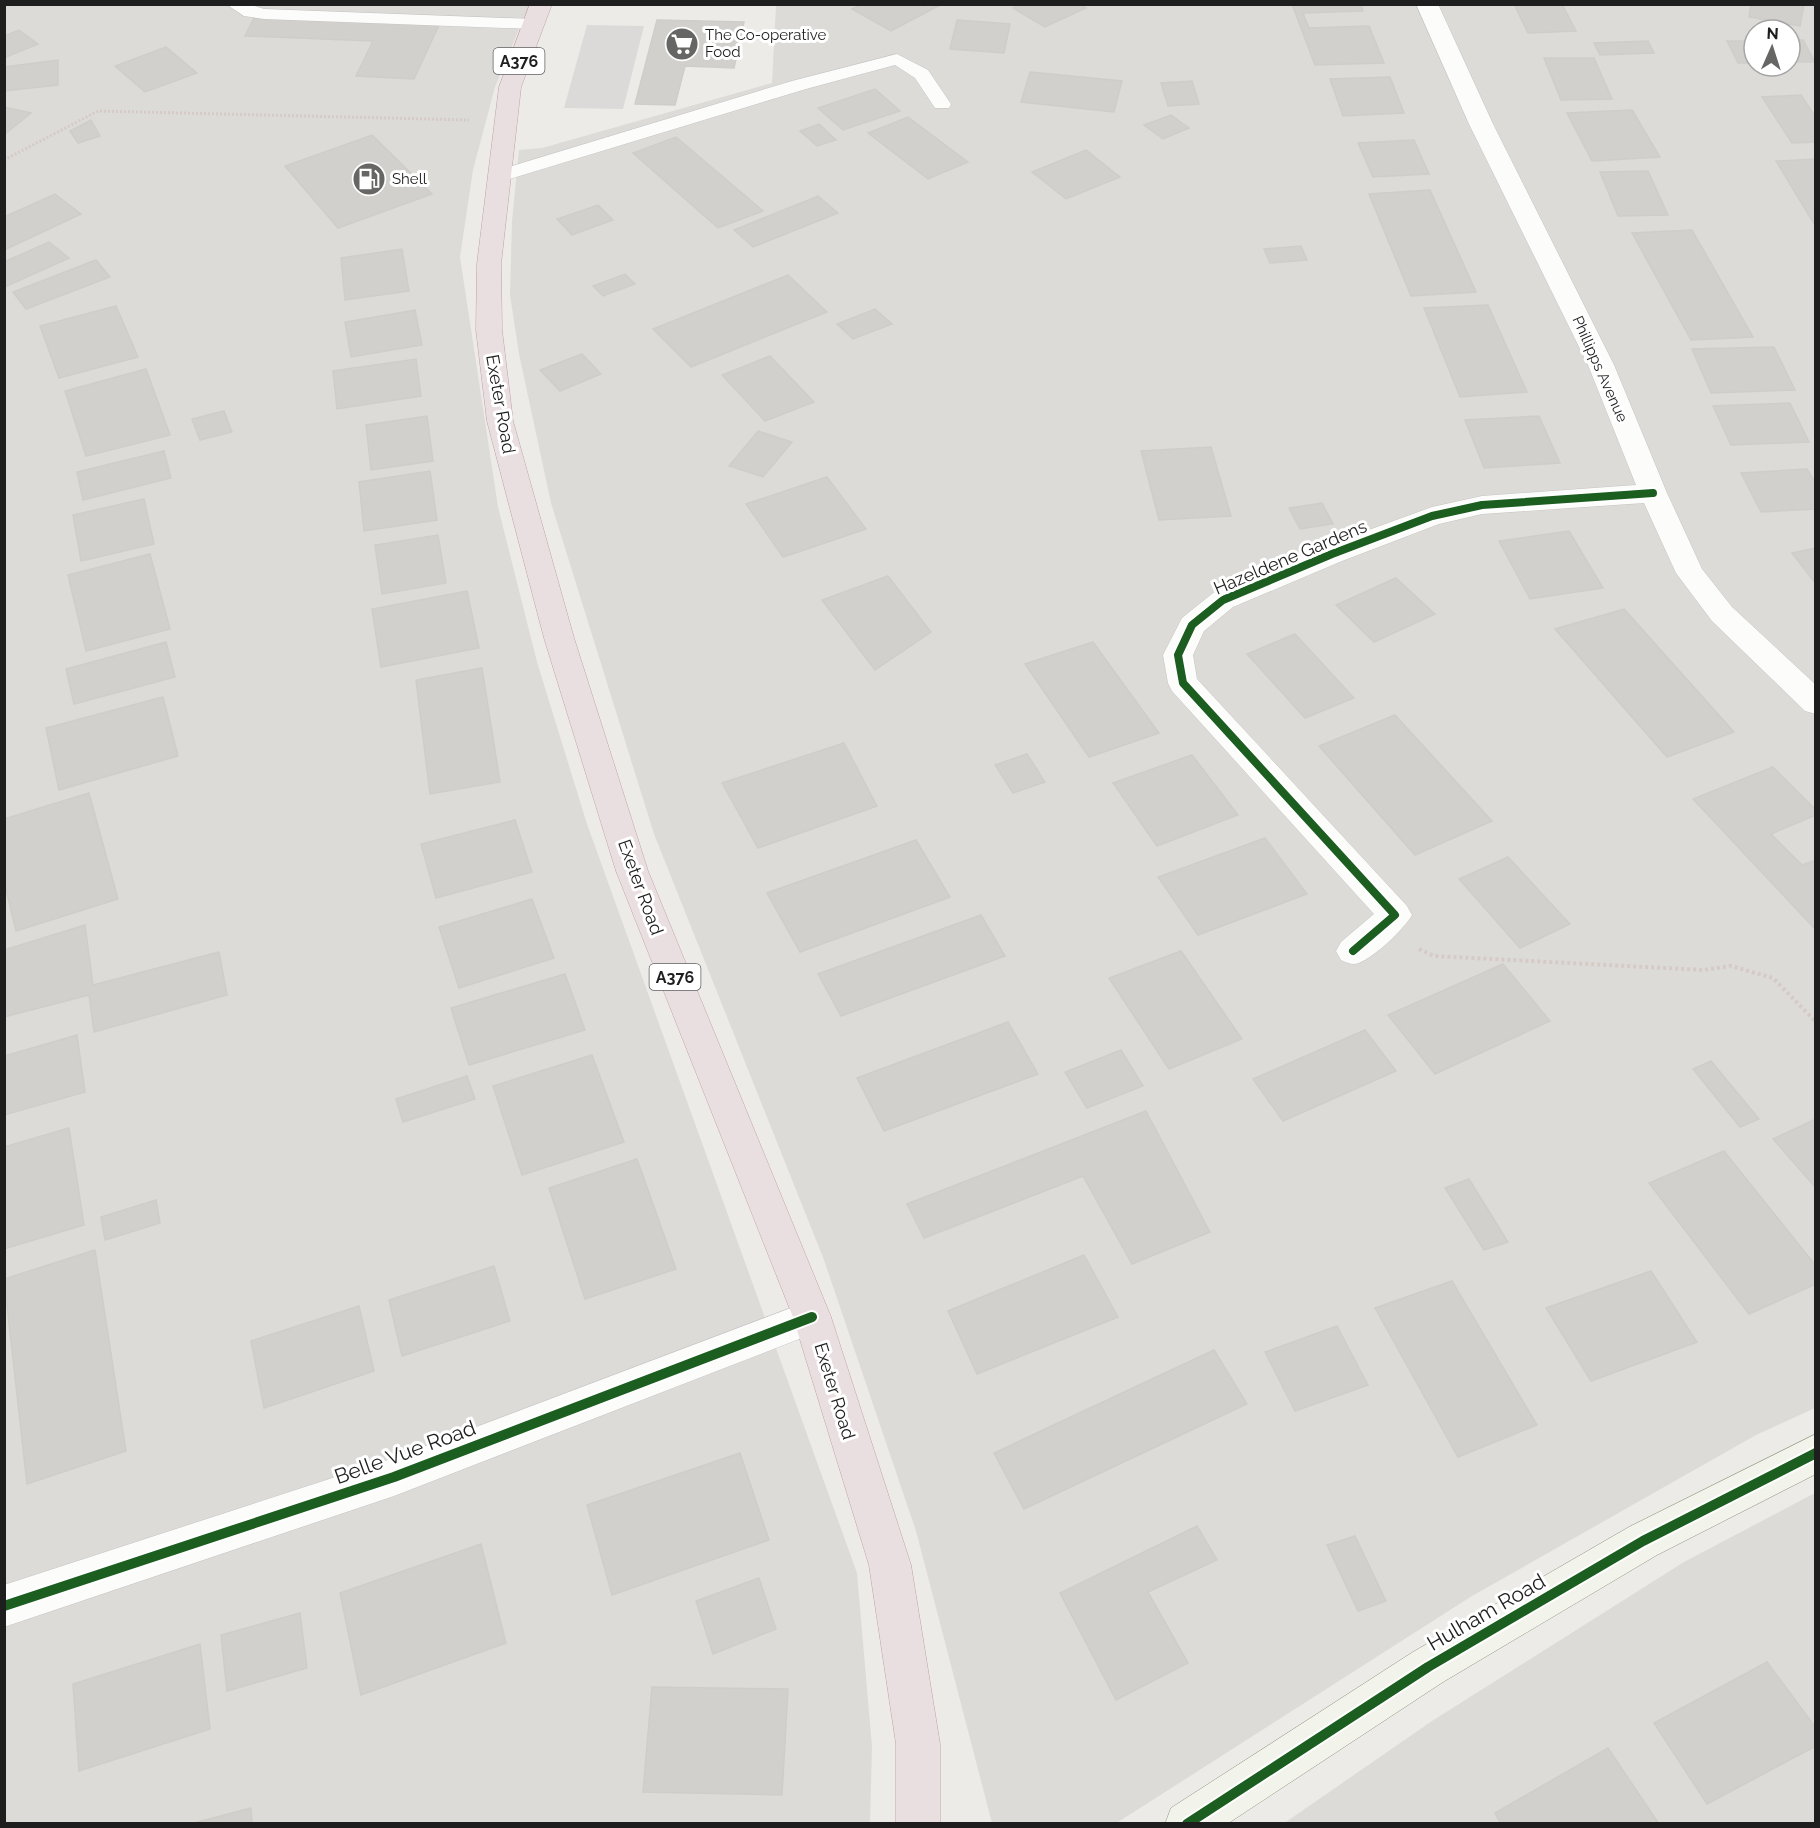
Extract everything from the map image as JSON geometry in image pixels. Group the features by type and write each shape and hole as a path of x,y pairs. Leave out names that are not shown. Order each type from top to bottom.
{"highway":[{"name":"Exeter Road","path":"537,14 510,87 489,264 489,330 500,421 559,638 632,871 812,1317 890,1565 918,1744 918,1824"}],"street":[{"name":"Phillipps Avenue","path":"1427,4 1481,124 1601,365 1653,493 1690,573 1722,615 1815,703"},
{"name":"Hazeldene Gardens","path":"1353,951 1395,915 1183,683 1178,655 1192,625 1223,600 1332,554 1432,516 1482,505 1653,493"},
{"name":"Belle Vue Road","path":"4,1606 394,1477 812,1317"},
{"name":"Hulham Road","path":"1187,1824 1428,1667 1643,1540 1815,1453"}],"lane":[{"path":"234,4 250,12 264,14 537,14"},
{"path":"499,176 789,88 897,59 922,74 942,104"}],"path":[{"path":"4,160 98,111 460,120 506,119"},
{"path":"1379,929 1434,956 1704,970 1731,966 1773,978 1815,1023"}],"shaded area":[{"path":"5,5 529,5 495,87 473,170 460,257 498,507 537,662 587,824 857,1573 872,1747 870,1823 5,1824"},
{"path":"768,5 1815,5 1815,1408 1756,1435 1472,1596 1115,1824 992,1823 916,1531 824,1260 654,834 551,503 519,354 510,295 512,221 519,150 542,148 772,83 776,6"},
{"path":"587,25 644,26 623,109 564,108"},
{"path":"1815,1493 1815,1823 1283,1824 1432,1721 1684,1562"}],"building":[{"path":"862,4 919,4 924,7 929,4 942,4 891,31 852,9"},
{"path":"1020,4 1079,4 1086,8 1045,27 1013,8"},
{"path":"1292,4 1361,4 1363,11 1303,13 1309,28 1369,26 1384,63 1315,65"},
{"path":"1514,4 1562,4 1576,31 1528,33"},
{"path":"1751,4 1804,4 1801,18 1749,17"},
{"path":"254,18 439,25 414,79 356,76 373,41 245,36"},
{"path":"657,20 744,22 734,68 685,66 675,105 635,104"},
{"path":"957,20 1010,24 1004,53 950,49"},
{"path":"19,30 38,44 4,58 4,36"},
{"path":"1802,40 1803,40 1815,62 1802,62"},
{"path":"1648,41 1654,53 1600,55 1594,43"},
{"path":"1727,41 1742,41 1742,63 1738,63"},
{"path":"166,47 197,73 145,92 115,66"},
{"path":"1544,58 1594,58 1612,99 1561,100"},
{"path":"58,60 58,85 4,91 4,67"},
{"path":"1030,72 1122,81 1114,112 1021,102"},
{"path":"1390,77 1404,113 1343,116 1330,79"},
{"path":"1192,81 1199,104 1168,106 1161,83"},
{"path":"875,89 900,111 843,130 818,108"},
{"path":"1801,95 1816,118 1816,142 1792,143 1762,97"},
{"path":"4,107 31,113 4,135"},
{"path":"1632,110 1660,157 1592,161 1567,113"},
{"path":"1171,115 1189,128 1163,139 1144,125"},
{"path":"908,117 968,162 928,179 868,133"},
{"path":"91,120 100,136 78,143 70,131"},
{"path":"819,124 836,140 817,146 800,131"},
{"path":"372,135 432,194 338,228 285,166"},
{"path":"676,137 763,211 718,228 633,153"},
{"path":"1414,140 1429,174 1373,177 1358,143"},
{"path":"1086,150 1120,177 1066,199 1032,172"},
{"path":"1816,159 1816,227 1776,161"},
{"path":"1648,171 1668,215 1618,216 1600,172"},
{"path":"1430,190 1476,292 1411,296 1369,194"},
{"path":"55,194 81,214 4,250 4,217"},
{"path":"818,196 838,213 753,247 734,230"},
{"path":"598,205 613,220 572,235 557,219"},
{"path":"1692,230 1753,337 1691,340 1632,233"},
{"path":"49,242 69,258 7,286 4,284 4,262"},
{"path":"1301,246 1307,260 1270,263 1264,249"},
{"path":"402,249 409,291 345,300 341,258"},
{"path":"96,260 110,277 26,309 13,292"},
{"path":"625,274 635,284 603,296 593,286"},
{"path":"788,275 827,312 691,367 653,329"},
{"path":"1488,305 1527,392 1460,397 1424,308"},
{"path":"116,306 138,357 59,378 40,326"},
{"path":"875,309 892,324 853,339 837,324"},
{"path":"415,310 422,345 351,357 345,322"},
{"path":"1774,347 1795,390 1711,393 1692,349"},
{"path":"582,354 601,374 560,391 540,370"},
{"path":"770,356 814,402 765,421 722,375"},
{"path":"416,359 421,396 337,409 333,371"},
{"path":"146,369 170,435 86,456 65,391"},
{"path":"1790,403 1809,442 1731,445 1713,406"},
{"path":"224,411 232,432 200,440 192,419"},
{"path":"427,416 433,461 371,470 366,425"},
{"path":"1539,416 1560,463 1484,468 1465,420"},
{"path":"758,431 792,442 763,477 729,466"},
{"path":"1211,447 1231,516 1159,520 1141,451"},
{"path":"164,451 171,478 83,500 77,472"},
{"path":"1807,469 1816,484 1816,509 1761,512 1741,473"},
{"path":"430,471 437,520 364,531 359,482"},
{"path":"827,477 866,529 783,557 746,504"},
{"path":"144,499 154,544 81,561 73,515"},
{"path":"1322,503 1333,524 1300,529 1289,508"},
{"path":"1569,531 1603,588 1530,599 1499,541"},
{"path":"438,535 446,583 382,594 375,545"},
{"path":"1816,548 1816,584 1792,553"},
{"path":"150,554 170,629 86,651 68,575"},
{"path":"888,576 931,632 875,670 822,600"},
{"path":"1396,578 1435,614 1374,642 1336,605"},
{"path":"467,591 479,648 381,667 372,609"},
{"path":"1624,609 1734,732 1667,757 1555,629"},
{"path":"1295,634 1354,698 1305,718 1247,654"},
{"path":"166,642 175,677 74,704 66,669"},
{"path":"1093,642 1159,733 1089,757 1025,664"},
{"path":"482,668 500,782 430,794 416,680"},
{"path":"163,697 178,756 59,790 46,728"},
{"path":"1395,715 1492,821 1415,855 1319,746"},
{"path":"844,743 877,806 758,848 722,783"},
{"path":"1027,754 1045,782 1013,793 995,765"},
{"path":"1192,755 1238,815 1157,846 1113,783"},
{"path":"1773,767 1816,810 1816,815 1771,834 1802,865 1816,860 1815,929 1693,799"},
{"path":"89,793 118,899 16,931 4,881 4,819"},
{"path":"515,820 532,872 436,898 421,844"},
{"path":"1265,838 1307,894 1198,935 1158,877"},
{"path":"916,840 950,897 800,952 767,893"},
{"path":"1508,857 1570,924 1520,948 1459,879"},
{"path":"532,899 554,958 459,988 439,927"},
{"path":"981,915 1005,956 841,1016 818,974"},
{"path":"85,925 93,985 219,952 227,995 94,1032 89,995 4,1017 4,950"},
{"path":"1181,951 1242,1039 1169,1069 1109,978"},
{"path":"1503,964 1550,1021 1435,1074 1388,1015"},
{"path":"565,974 585,1030 469,1065 451,1008"},
{"path":"1008,1022 1038,1074 884,1131 857,1078"},
{"path":"1365,1030 1396,1071 1283,1121 1253,1079"},
{"path":"77,1035 85,1092 4,1115 4,1056"},
{"path":"1121,1050 1143,1086 1087,1108 1065,1072"},
{"path":"592,1055 624,1142 522,1175 493,1086"},
{"path":"1711,1061 1759,1119 1740,1127 1693,1069"},
{"path":"467,1076 475,1099 403,1122 396,1099"},
{"path":"1146,1111 1210,1232 1132,1264 1083,1176 924,1238 907,1204"},
{"path":"1816,1119 1816,1188 1773,1139"},
{"path":"69,1128 84,1225 4,1249 4,1147"},
{"path":"1724,1151 1816,1266 1816,1284 1749,1314 1649,1183"},
{"path":"637,1159 676,1269 585,1299 549,1188"},
{"path":"1469,1179 1508,1242 1484,1250 1445,1188"},
{"path":"156,1200 160,1223 105,1240 101,1217"},
{"path":"95,1250 126,1451 27,1484 4,1279"},
{"path":"1084,1255 1118,1317 977,1374 948,1311"},
{"path":"494,1266 510,1321 402,1356 389,1300"},
{"path":"1651,1271 1697,1342 1591,1381 1546,1308"},
{"path":"1452,1281 1537,1425 1458,1457 1375,1308"},
{"path":"359,1306 374,1371 264,1408 251,1341"},
{"path":"1337,1326 1368,1385 1295,1411 1265,1352"},
{"path":"1214,1350 1247,1404 1024,1509 994,1453"},
{"path":"740,1453 769,1540 612,1595 587,1505"},
{"path":"1197,1526 1217,1560 1148,1592 1188,1663 1116,1700 1060,1593"},
{"path":"1355,1536 1386,1601 1358,1611 1327,1545"},
{"path":"481,1544 506,1643 361,1695 340,1593"},
{"path":"759,1578 776,1629 713,1654 696,1601"},
{"path":"300,1613 307,1668 227,1691 221,1635"},
{"path":"200,1644 210,1729 79,1771 73,1684"},
{"path":"1767,1662 1816,1728 1816,1746 1707,1804 1654,1723"},
{"path":"652,1687 788,1689 782,1795 643,1792"},
{"path":"1608,1748 1659,1824 1501,1824 1495,1813"},
{"path":"251,1808 252,1824 190,1824"}],"cycle path":[{"path":"1353,951 1395,915 1183,683 1178,655 1192,625 1223,600 1332,554 1432,516 1482,505 1653,493"},
{"path":"4,1606 394,1477 812,1317"},
{"path":"1187,1824 1428,1667 1643,1541 1816,1453"}],"place":[{"name":"The Co-operative Food","path":"682,44"},
{"name":"Shell","path":"369,179"}]}
